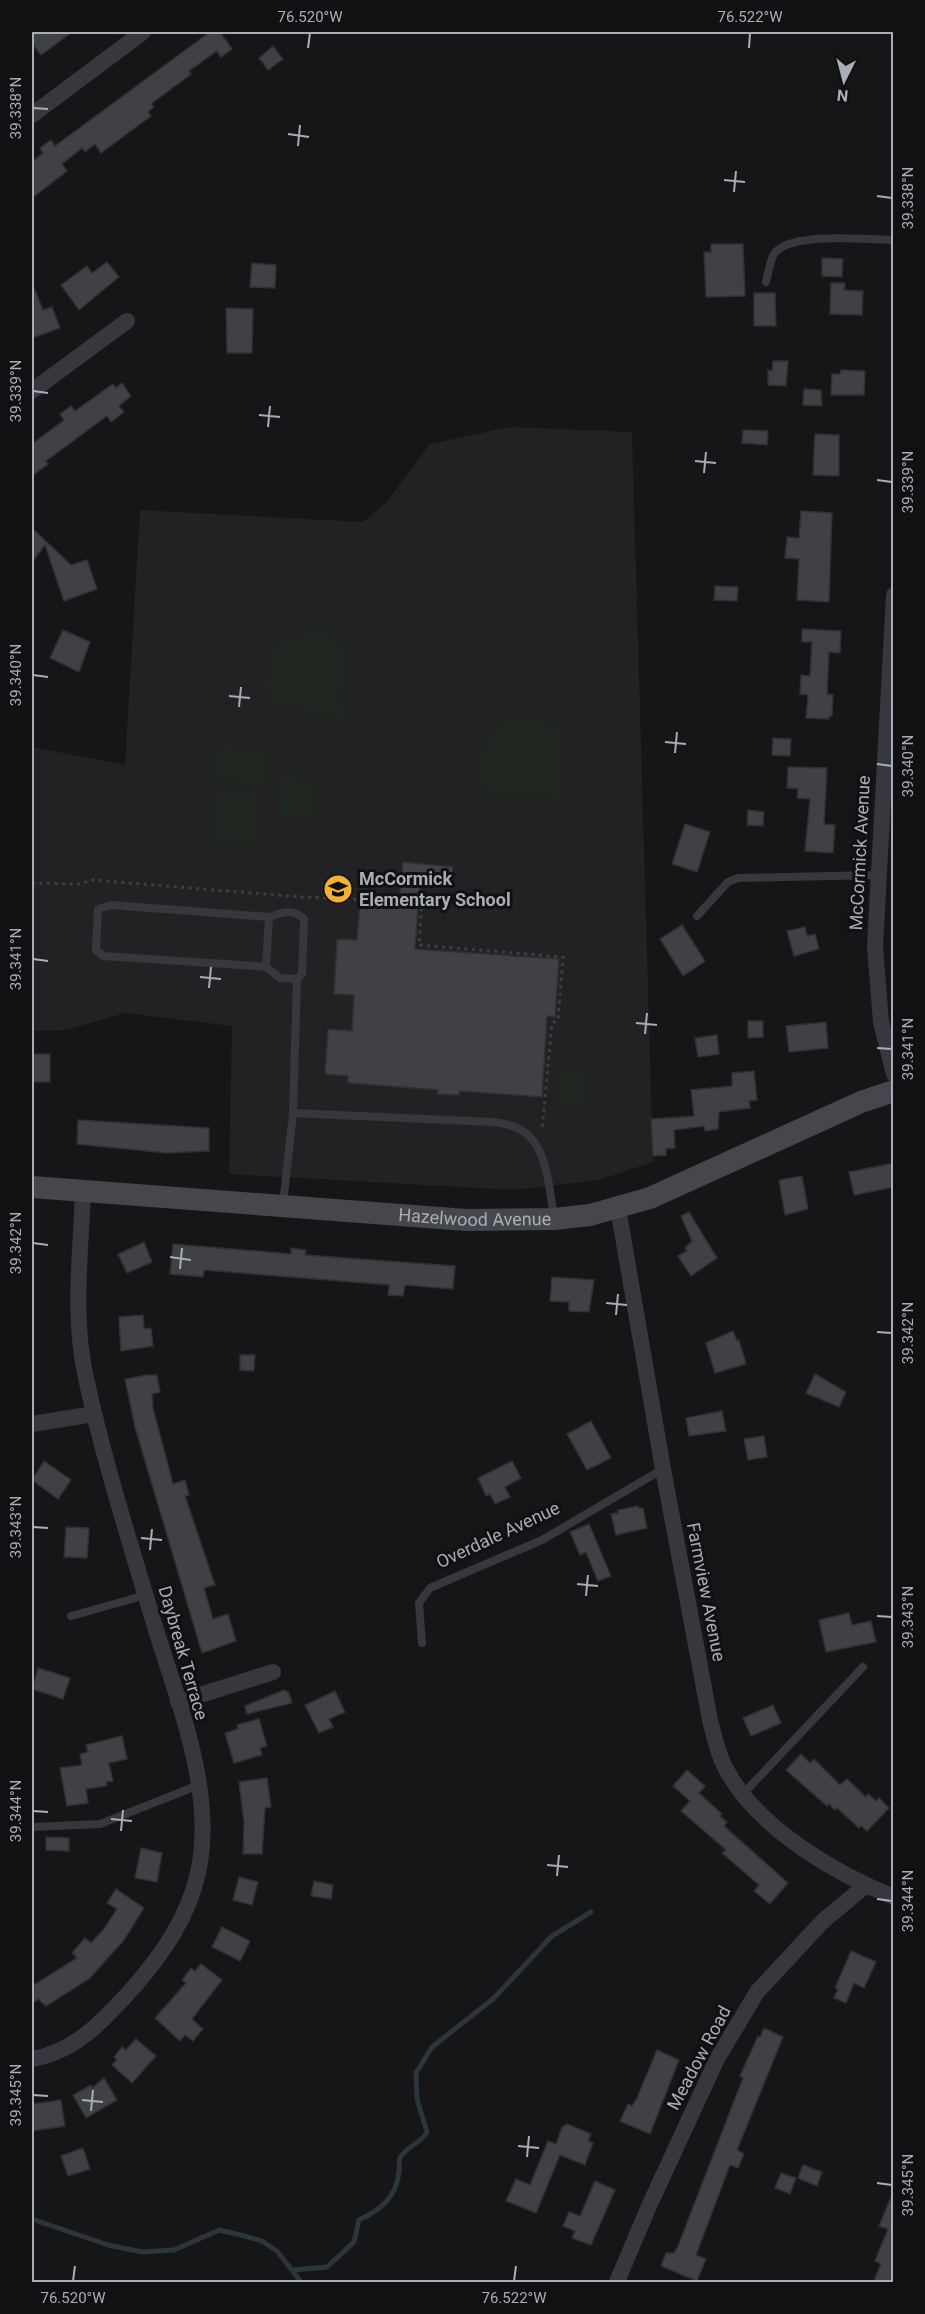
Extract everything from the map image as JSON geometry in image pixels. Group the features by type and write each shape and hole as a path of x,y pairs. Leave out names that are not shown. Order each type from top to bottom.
{"street":[{"path":"32,115 143,32"},
{"path":"32,390 128,321"},
{"name":"McCormick Avenue","path":"894,595 875,947 879,1002 885,1042 894,1074"},
{"name":"Hazelwood Avenue","path":"32,1187 283,1204 466,1220 554,1219 618,1208 686,1182 861,1102 894,1091"},
{"name":"Daybreak Terrace","path":"32,2059 65,2049 97,2026 148,1971 174,1934 198,1873 203,1812 199,1785 178,1702 120,1514 85,1375 79,1316 83,1190"},
{"name":"Farmview Avenue","path":"618,1208 663,1469 710,1720 720,1755 743,1794 785,1836 865,1886 894,1897"},
{"path":"32,1424 94,1414"},
{"path":"178,1702 273,1672"},
{"name":"Meadow Road","path":"617,2283 649,2206 717,2059 758,1992 823,1921 865,1886"}],"lane":[{"path":"766,282 774,255 787,244 814,240 894,240"},
{"path":"697,916 728,882 738,878 878,875"},
{"path":"283,1204 293,1113 297,980 302,974 304,919 297,913 288,911 269,917 111,905 99,909 96,950 103,956 266,967 280,978 297,980"},
{"path":"266,967 269,917"},
{"path":"293,1113 492,1122 516,1127 529,1136 538,1150 546,1170 554,1219"},
{"name":"Overdale Avenue","path":"422,1643 419,1603 430,1588 542,1540 663,1469"},
{"path":"71,1616 146,1595"},
{"path":"743,1794 862,1667"},
{"path":"32,1827 100,1824 199,1785"}],"path":[{"path":"32,883 80,884 93,880 301,897 422,902 419,945 562,957 558,1020 552,1023 538,1150"}],"shaded area":[{"name":"McCormick Elementary School","path":"510,427 632,432 653,1162 599,1180 513,1190 229,1174 232,1026 125,1013 66,1030 32,1031 32,747 125,765 140,510 363,522 386,503 430,444"},
{"path":"324,628 348,647 342,702 350,716 336,726 328,715 272,706 264,685 271,650 290,635"},
{"path":"543,717 560,731 560,787 568,798 556,804 549,797 488,799 476,772 486,734 507,720"},
{"path":"217,744 270,747 268,785 213,781"},
{"path":"296,771 303,784 320,786 316,821 275,817 279,779 283,772"},
{"path":"216,787 261,792 257,846 210,842"},
{"path":"557,1068 588,1070 586,1107 555,1106"}],"building":[{"path":"32,32 72,32 41,55 32,43"},
{"path":"210,32 220,32 232,49 221,57 217,51 189,71 191,74 151,104 154,107 148,112 151,116 101,153 95,144 85,152 82,148 62,164 67,171 32,198 32,162 43,153 40,148 51,140 55,146"},
{"path":"273,46 283,59 268,70 259,58"},
{"path":"711,244 743,244 745,296 706,297 704,252 711,252"},
{"path":"822,258 843,259 842,277 822,276"},
{"path":"107,262 119,277 79,310 61,285 87,266 92,273"},
{"path":"252,263 276,265 275,288 250,287"},
{"path":"32,283 43,310 52,307 60,328 32,338"},
{"path":"831,283 845,283 844,290 863,291 862,315 830,314"},
{"path":"754,293 775,293 776,326 754,326"},
{"path":"226,308 253,309 252,353 227,353"},
{"path":"773,361 788,361 786,386 768,385 768,370 772,371"},
{"path":"841,370 865,371 864,395 831,395 832,374 840,374"},
{"path":"122,383 131,396 119,406 124,412 111,422 107,416 46,461 48,464 32,476 32,441 33,443 64,420 60,414 71,406 75,411 113,384 116,388"},
{"path":"804,389 821,390 822,406 803,405"},
{"path":"743,430 768,431 767,445 742,443"},
{"path":"815,434 839,435 839,476 813,475"},
{"path":"801,511 832,513 829,602 797,600 799,559 785,558 787,537 799,538"},
{"path":"32,528 71,565 87,560 97,589 64,601 45,545 32,562"},
{"path":"715,586 738,587 737,601 714,600"},
{"path":"802,629 841,631 840,653 829,652 827,694 833,695 832,716 829,716 829,719 806,718 808,695 800,694 801,675 810,676 812,642 802,642"},
{"path":"63,630 90,642 79,672 50,658"},
{"path":"773,738 791,739 790,756 772,755"},
{"path":"788,767 827,768 824,824 835,825 833,853 805,851 810,799 797,798 798,789 787,788"},
{"path":"748,810 764,812 763,826 747,825"},
{"path":"685,824 710,832 697,872 672,864"},
{"path":"403,862 453,867 451,885 420,882 415,949 559,959 555,1017 547,1016 542,1097 459,1091 459,1095 437,1094 438,1090 348,1083 348,1076 325,1074 328,1029 352,1031 354,995 334,994 337,939 357,940 360,901 399,904"},
{"path":"682,925 705,961 683,976 660,939"},
{"path":"805,927 807,936 815,934 819,949 794,956 787,931"},
{"path":"748,1021 763,1021 763,1037 748,1038"},
{"path":"826,1022 828,1048 789,1052 786,1026"},
{"path":"717,1035 719,1054 698,1057 695,1038"},
{"path":"32,1054 50,1054 50,1082 32,1082"},
{"path":"754,1071 757,1100 749,1101 750,1108 719,1112 718,1129 705,1131 704,1126 674,1130 675,1148 666,1149 666,1155 653,1156 651,1119 694,1116 691,1090 732,1086 732,1073"},
{"path":"78,1120 209,1128 209,1151 167,1153 77,1144"},
{"path":"894,1163 894,1187 854,1195 849,1172"},
{"path":"802,1176 808,1209 785,1215 779,1180"},
{"path":"689,1212 717,1258 691,1276 678,1256 687,1251 685,1248 692,1241 681,1216"},
{"path":"144,1242 152,1262 127,1273 118,1254"},
{"path":"173,1244 291,1254 291,1248 306,1250 305,1255 455,1266 453,1289 405,1285 403,1296 388,1295 389,1285 204,1270 203,1277 170,1274"},
{"path":"552,1277 594,1280 589,1312 569,1311 569,1302 550,1301"},
{"path":"143,1315 144,1329 151,1328 153,1346 121,1351 119,1317"},
{"path":"733,1331 737,1341 739,1340 746,1364 715,1373 706,1343"},
{"path":"240,1355 255,1355 254,1371 240,1370"},
{"path":"815,1374 846,1392 839,1407 806,1393"},
{"path":"157,1375 160,1392 152,1394 153,1408 173,1484 185,1480 189,1495 185,1496 215,1585 204,1588 213,1619 228,1614 236,1641 202,1653 135,1427 125,1379"},
{"path":"722,1411 726,1431 689,1436 686,1418"},
{"path":"591,1421 611,1458 587,1470 567,1434"},
{"path":"764,1436 767,1457 748,1460 744,1439"},
{"path":"44,1461 71,1480 58,1499 32,1480"},
{"path":"512,1461 521,1478 505,1487 510,1497 495,1504 490,1494 486,1496 478,1478"},
{"path":"638,1506 638,1508 643,1508 647,1528 616,1535 611,1514 618,1513 618,1510"},
{"path":"589,1524 611,1576 598,1581 586,1552 580,1555 570,1532"},
{"path":"66,1527 89,1528 87,1558 64,1557"},
{"path":"849,1613 852,1625 871,1621 876,1642 826,1652 819,1620"},
{"path":"38,1668 70,1678 63,1699 32,1689"},
{"path":"284,1690 289,1693 292,1703 247,1714 245,1706"},
{"path":"335,1691 345,1712 329,1719 333,1727 319,1733 305,1705"},
{"path":"773,1705 781,1723 751,1736 743,1718"},
{"path":"259,1719 267,1746 260,1748 262,1755 234,1763 225,1733 238,1729 237,1725"},
{"path":"122,1736 127,1759 109,1763 113,1781 106,1782 107,1786 86,1789 88,1803 67,1806 60,1768 82,1765 80,1754 88,1752 86,1745"},
{"path":"801,1754 810,1763 814,1759 840,1785 847,1779 866,1797 868,1794 876,1801 879,1798 889,1808 867,1831 861,1826 859,1828 837,1808 835,1810 829,1804 827,1806 786,1770"},
{"path":"687,1770 705,1786 699,1793 722,1814 720,1816 727,1822 724,1826 788,1883 770,1904 754,1891 759,1885 722,1853 726,1850 681,1811 690,1801 673,1786"},
{"path":"267,1778 271,1807 265,1808 262,1854 243,1854 244,1822 239,1782"},
{"path":"46,1837 69,1838 69,1851 46,1850"},
{"path":"141,1848 162,1853 157,1882 135,1878"},
{"path":"239,1877 258,1882 252,1905 233,1900"},
{"path":"314,1881 333,1885 331,1899 311,1896"},
{"path":"116,1889 144,1908 124,1940 89,1979 46,2006 38,1999 32,2004 32,1986 77,1958 72,1953 85,1938 91,1943 104,1929 117,1909 107,1903"},
{"path":"222,1927 250,1941 240,1961 212,1947"},
{"path":"851,1951 876,1962 864,1988 854,1983 846,2003 834,1998 838,1989 835,1988"},
{"path":"201,1964 222,1980 192,2019 203,2029 193,2041 185,2035 180,2041 155,2018 186,1983 182,1980 191,1968 195,1971"},
{"path":"764,2028 783,2037 737,2150 744,2154 738,2168 730,2165 696,2255 706,2259 697,2281 661,2266 666,2253 674,2253 678,2246 743,2078 740,2076"},
{"path":"136,2039 156,2056 132,2083 112,2065 117,2059 114,2057 122,2047 126,2050"},
{"path":"657,2050 679,2060 650,2134 620,2121 628,2104 632,2106 637,2098"},
{"path":"104,2078 117,2100 86,2118 73,2095 91,2085 92,2088"},
{"path":"61,2100 65,2126 32,2131 32,2104"},
{"path":"567,2124 591,2134 588,2141 593,2143 585,2165 560,2155 536,2213 506,2201 516,2179 530,2185 548,2141 556,2144 562,2127"},
{"path":"83,2148 90,2169 68,2176 61,2156"},
{"path":"803,2165 822,2172 817,2186 798,2178"},
{"path":"781,2173 796,2178 790,2194 775,2188"},
{"path":"595,2181 615,2190 591,2245 572,2238 575,2231 563,2226 569,2212 580,2216"},
{"path":"894,2190 894,2283 873,2283 881,2264 875,2261 888,2229 879,2226"}],"waterway":[{"path":"292,2270 327,2267 354,2242 359,2220 374,2212 391,2196 397,2181 400,2158 427,2132 417,2099 416,2073 432,2047 493,1999 552,1936 591,1912"},
{"path":"32,2219 108,2245 142,2252 174,2250 219,2230 241,2235 262,2241 277,2251 301,2282"}],"place":[{"name":"McCormick Elementary School","path":"338,889"}]}
